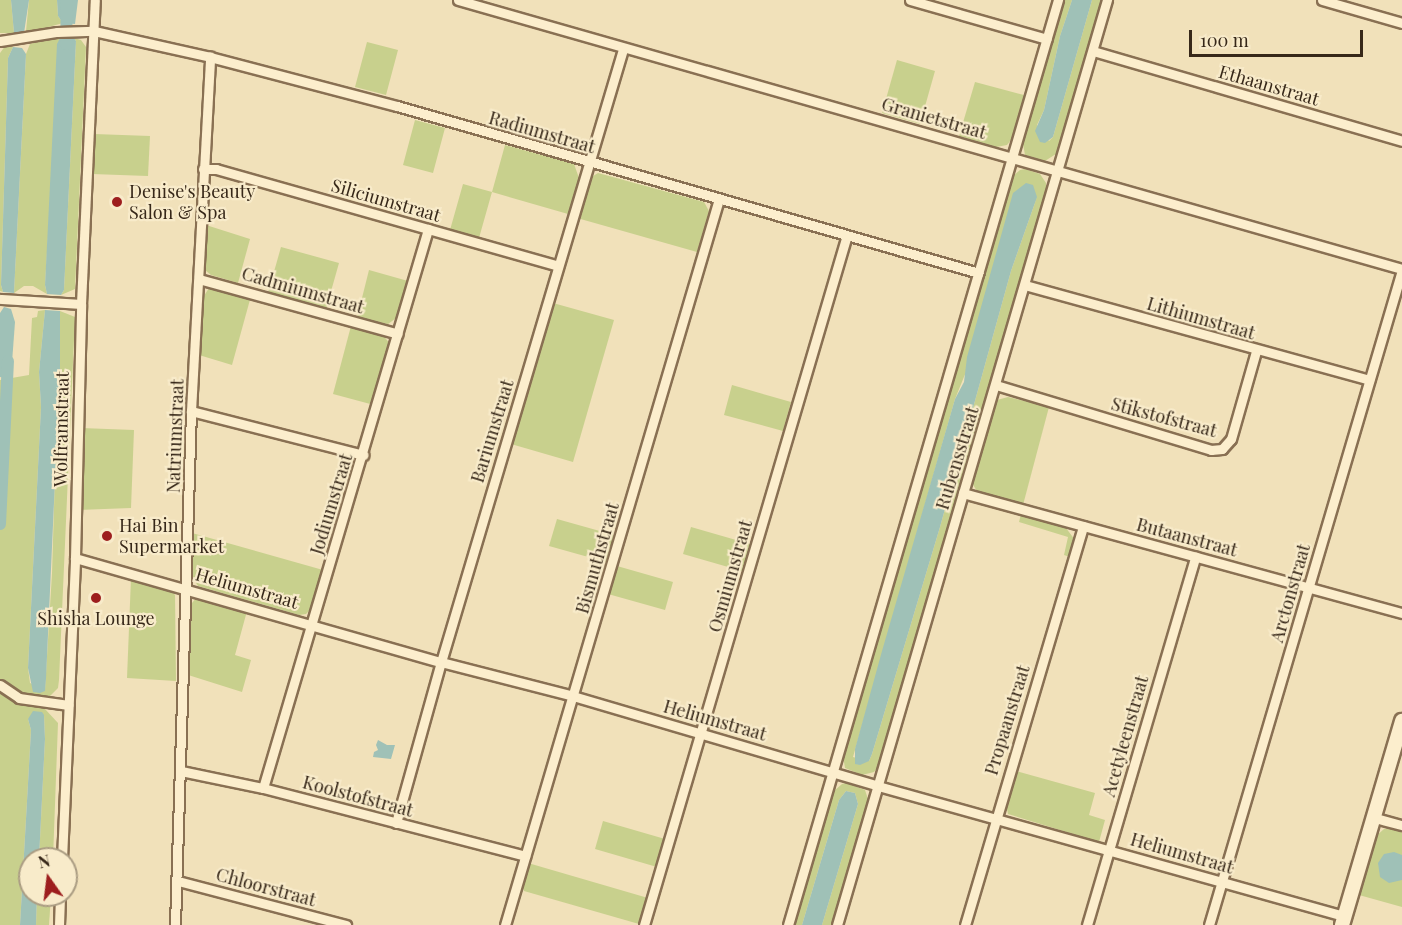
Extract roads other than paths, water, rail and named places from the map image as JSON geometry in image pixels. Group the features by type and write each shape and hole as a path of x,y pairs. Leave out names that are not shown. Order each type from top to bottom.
{"street":[{"name":"Wolframstraat","path":"63,847 75,558 81,304 95,0"},
{"name":"Granietstraat","path":"458,0 488,4 623,49 1402,269"},
{"path":"910,0 1047,39"},
{"name":"Rubensstraat","path":"788,925 1058,0"},
{"name":"Rubensstraat","path":"837,925 1107,0"},
{"path":"1322,0 1402,23"},
{"name":"Radiumstraat","path":"3,41 57,32 94,31 210,57 397,106 589,163 979,273"},
{"name":"Bariumstraat","path":"396,823 441,662 623,49"},
{"name":"Ethaanstraat","path":"1093,51 1402,141"},
{"name":"Natriumstraat","path":"175,925 182,771 191,411 210,57"},
{"name":"Siliciumstraat","path":"203,169 216,170 558,266"},
{"name":"Bismuthstraat","path":"505,925 719,200"},
{"name":"Jodiumstraat","path":"263,788 428,229"},
{"name":"Osmiumstraat","path":"644,925 846,235"},
{"name":"Arctonstraat","path":"1209,925 1402,269"},
{"name":"Cadmiumstraat","path":"199,279 398,334"},
{"name":"Lithiumstraat","path":"1025,285 1256,351 1369,380"},
{"path":"0,299 81,304"},
{"name":"Stikstofstraat","path":"996,385 1211,450 1222,449 1231,439 1256,351"},
{"path":"191,411 363,455"},
{"name":"Butaanstraat","path":"963,493 1402,613"},
{"name":"Propaanstraat","path":"965,925 1083,526"},
{"name":"Acetyleenstraat","path":"1087,925 1195,557"},
{"name":"Heliumstraat","path":"75,558 441,662 573,696 878,786 1221,882 1343,921"},
{"path":"0,685 19,698 69,705"},
{"path":"1343,921 1402,721"},
{"name":"Koolstofstraat","path":"182,771 263,788 525,856"},
{"path":"1375,818 1402,825"},
{"name":"Chloorstraat","path":"178,880 346,925"},
{"path":"59,925 60,907"}],"water":[{"path":"11,0 29,0 24,33 14,33"},
{"path":"57,0 78,0 75,24 63,23 58,16"},
{"path":"1072,0 1092,0 1053,137 1045,143 1040,142 1035,131 1044,110 1060,36"},
{"path":"60,38 74,38 76,41 64,290 61,295 47,294 45,285 57,44"},
{"path":"13,47 22,48 26,54 14,293 3,292 1,285 8,58"},
{"path":"1026,183 1033,185 1037,197 1011,271 940,527 872,754 869,761 860,765 855,764 855,749 882,651 955,399 964,382 967,357 1013,193"},
{"path":"4,307 11,309 15,322 11,376 5,378 0,377 0,313"},
{"path":"45,310 60,311 60,371 46,679 45,691 40,693 33,692 28,668 41,407 39,372"},
{"path":"33,711 42,712 44,715 40,847 24,847 31,730 28,719"},
{"path":"378,740 387,745 395,745 391,759 373,757 374,752 378,750 376,745"},
{"path":"846,791 855,793 858,804 822,925 802,925 839,800"},
{"path":"1394,852 1402,855 1402,880 1389,883 1380,877 1378,863 1384,854"},
{"path":"21,907 37,907 36,925 20,925"}],"waterway":[{"path":"66,44 67,0"},
{"path":"0,524 8,361"}],"place":[{"name":"Denise's Beauty Salon & Spa","path":"117,202"},
{"name":"Hai Bin Supermarket","path":"107,536"},
{"name":"Shisha Lounge","path":"96,598"}]}
